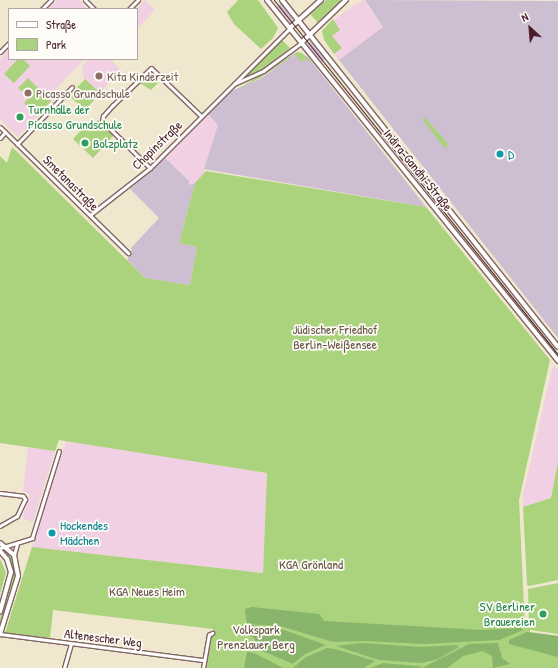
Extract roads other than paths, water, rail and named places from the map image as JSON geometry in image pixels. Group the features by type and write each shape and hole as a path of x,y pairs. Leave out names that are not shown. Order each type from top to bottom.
{"main road":[{"name":"Indira-Gandhi-Straße","path":"267,0 558,361"},
{"name":"Indira-Gandhi-Straße","path":"282,0 556,345"},
{"path":"290,28 322,0"},
{"path":"301,43 346,0"},
{"path":"347,98 354,92"},
{"path":"0,543 6,546 14,555 18,576 0,634"},
{"path":"0,551 6,559 10,576 0,612"}],"street":[{"path":"44,0 48,3"},
{"path":"43,8 51,0"},
{"path":"85,0 93,8"},
{"path":"129,8 138,0"},
{"name":"Chopinstraße","path":"90,216 150,168 290,28"},
{"name":"Chopinstraße","path":"234,84 263,71 301,43"},
{"path":"0,52 8,44"},
{"path":"150,168 102,121 102,116 151,68 201,116"},
{"path":"17,144 72,86"},
{"name":"Smetanastraße","path":"0,127 128,253"},
{"path":"0,138 5,132"},
{"path":"0,548 17,544 32,538 58,451"},
{"path":"0,493 23,496 25,499 17,516 0,526"},
{"path":"14,555 17,544"},
{"path":"203,668 209,635 212,633"},
{"name":"Altenescher Weg","path":"0,634 204,660"},
{"path":"64,668 71,644"}],"tram line":[{"path":"274,0 558,355"}],"place":[{"name":"Kita Kinderzeit","path":"99,76"},
{"name":"Picasso Grundschule","path":"28,93"},
{"name":"Turnhalle der Picasso Grundschule","path":"20,117"},
{"name":"Bolzplatz","path":"85,143"},
{"name":"D","path":"500,154"},
{"name":"Hockendes Mädchen","path":"52,533"},
{"name":"SV Berliner Brauereien","path":"543,614"}],"park label":[{"name":"Jüdischer Friedhof Berlin-Weißensee","path":"335,338"},
{"name":"KGA Grönland","path":"311,564"},
{"name":"KGA Neues Heim","path":"147,591"},
{"name":"Volkspark Prenzlauer Berg","path":"256,638"}]}
